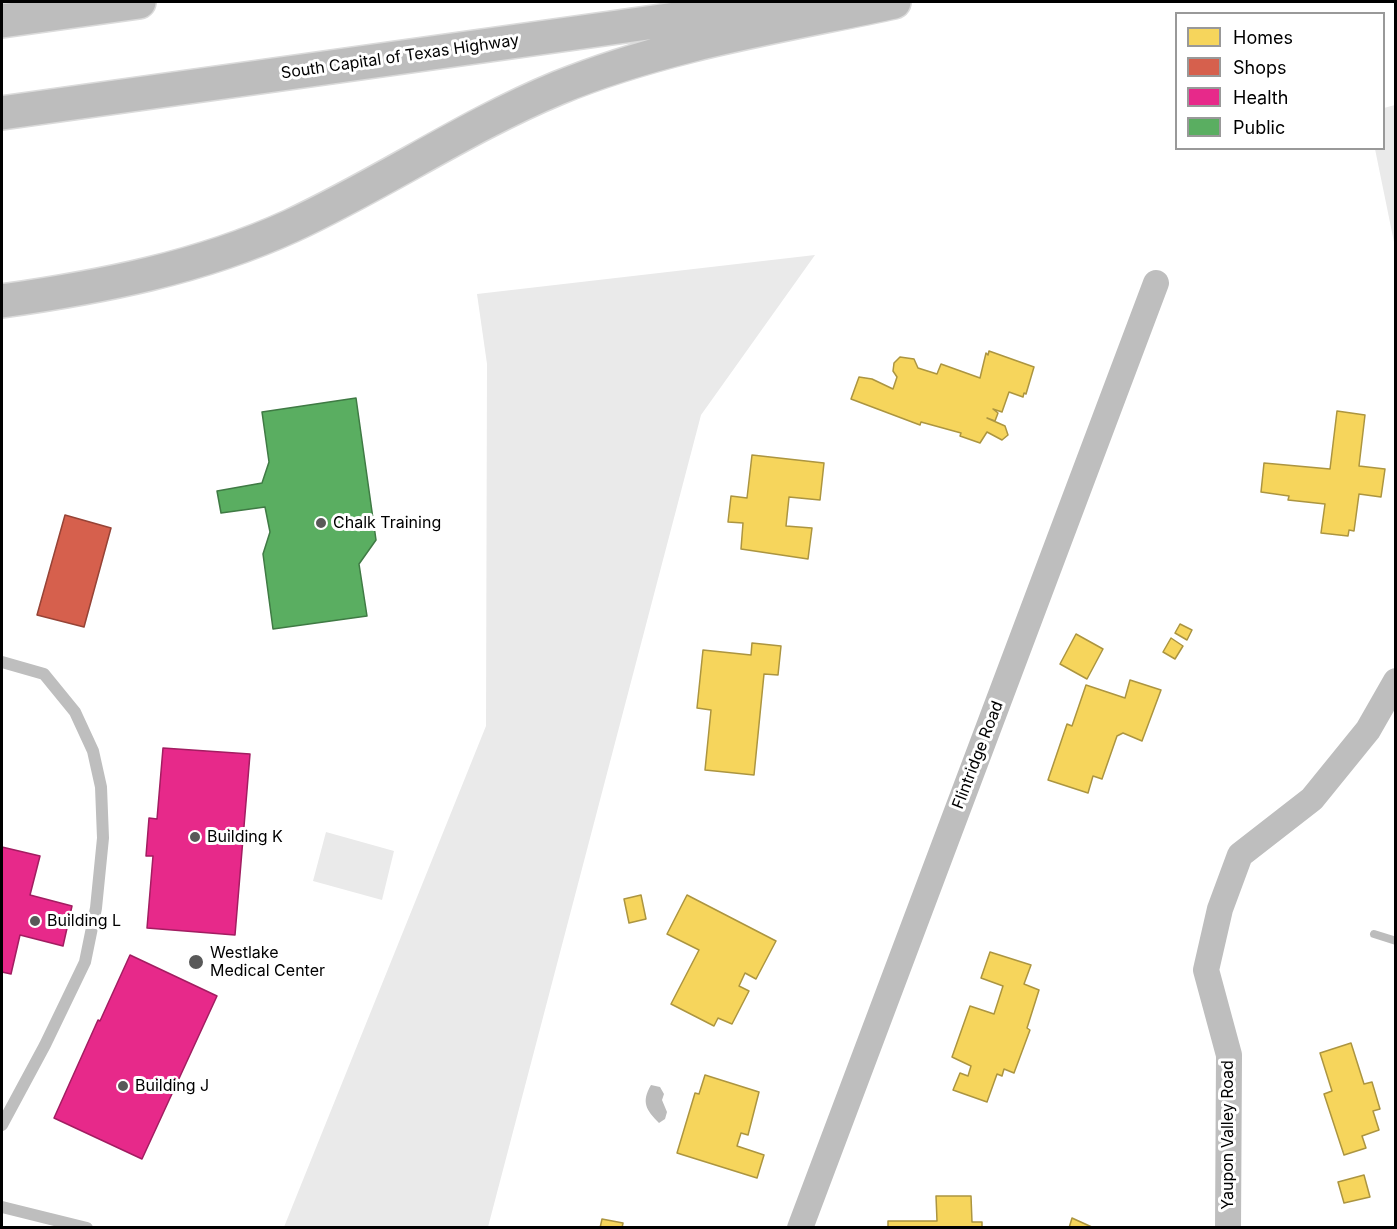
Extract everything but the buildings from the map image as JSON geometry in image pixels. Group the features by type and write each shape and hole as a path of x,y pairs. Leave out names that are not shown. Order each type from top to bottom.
{"highway":[{"path":"2,21 139,2"},
{"name":"South Capital of Texas Highway","path":"2,113 798,2"},
{"path":"2,301 152,275 257,240 359,192 523,105 624,64 737,35 894,2"}],"street":[{"name":"Flintridge Road","path":"800,1227 1156,283"},
{"name":"Yaupon Valley Road","path":"1228,1227 1229,1054 1206,970 1220,909 1240,855 1312,799 1368,730 1395,681"}],"lane":[{"path":"2,662 44,674 75,712 93,751 101,787 102,838 96,908 85,962 45,1045 2,1125"},
{"path":"2,1207 87,1227"}],"shaded area":[{"path":"1396,105 1395,247 1375,150 1385,150 1385,108"},
{"path":"815,255 701,415 488,1227 284,1227 486,726 487,364 477,294"},
{"path":"326,832 394,851 382,900 313,881"},
{"path":"651,1085 660,1087 664,1094 662,1100 667,1112 665,1119 659,1123 646,1105 646,1096"}],"waterway":[{"path":"1374,934 1396,941"}],"place":[{"name":"Chalk Training","path":"321,523"},
{"name":"Building K","path":"195,837"},
{"name":"Building L","path":"35,921"},
{"name":"Westlake Medical Center","path":"196,962"},
{"name":"Building J","path":"123,1086"}]}
